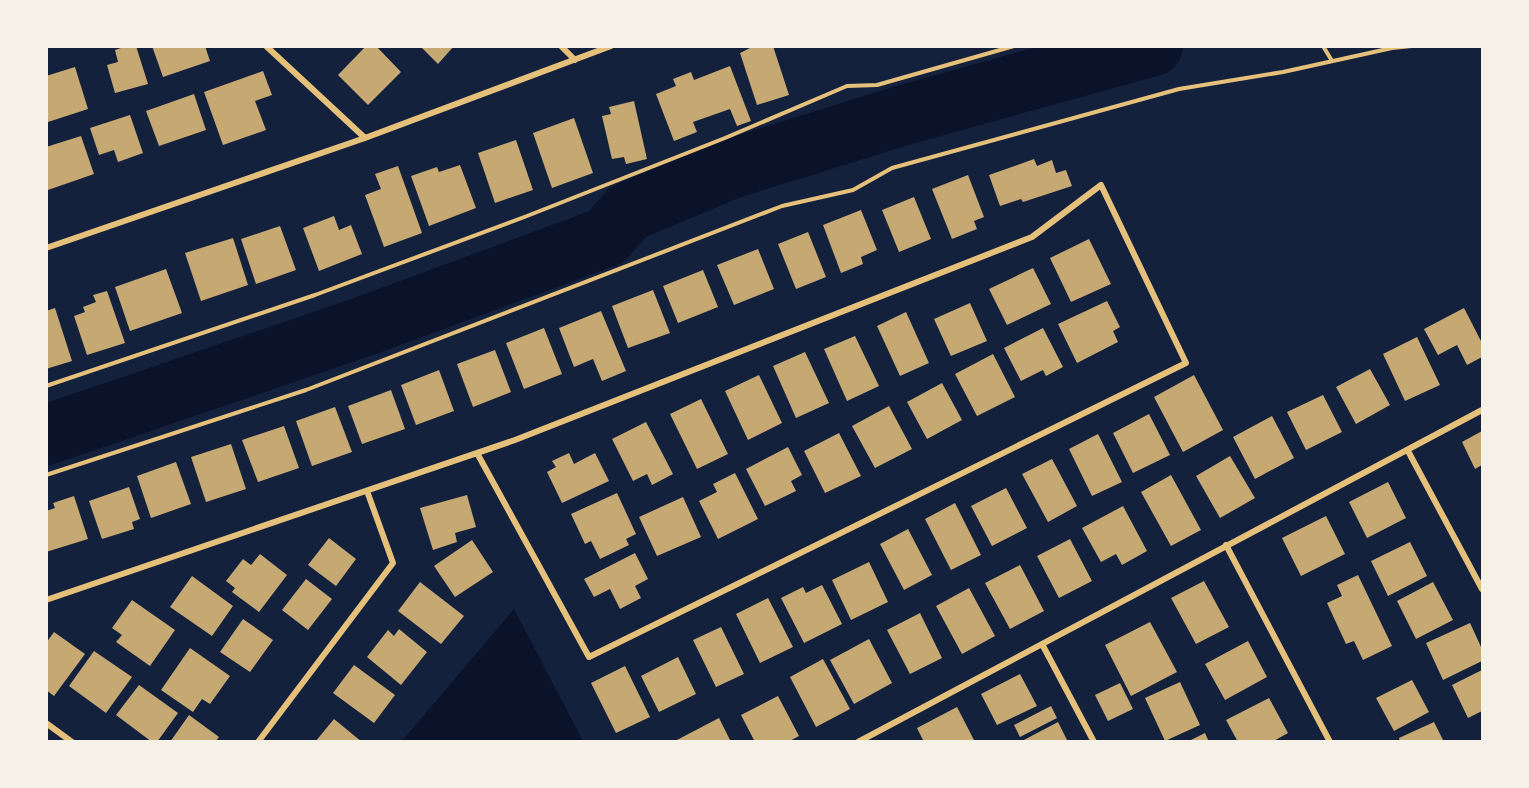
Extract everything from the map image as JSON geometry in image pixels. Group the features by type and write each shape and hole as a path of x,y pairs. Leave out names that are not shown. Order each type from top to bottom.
{"street":[{"path":"266,46 365,138"},
{"path":"561,46 575,60"},
{"path":"46,248 365,138 611,46"},
{"path":"46,600 477,453 1032,237 1101,185 1186,363 589,657 477,453"},
{"path":"861,741 1482,410"},
{"path":"1408,451 1482,589"},
{"path":"258,741 393,563 367,491"},
{"path":"1227,545 1330,741"},
{"path":"1042,644 1094,741"},
{"path":"46,723 72,741"}],"path":[{"path":"46,386 315,295 527,216 726,138 847,86 877,85 1014,46"},
{"path":"1323,46 1333,61"},
{"path":"46,475 306,390 782,206 853,190 892,168 1179,89 1412,46"}],"water":[{"path":"514,609 583,741 402,741"}],"building":[{"path":"136,46 148,84 115,93 107,65 118,62 115,50"},
{"path":"152,46 205,46 210,61 163,77"},
{"path":"366,46 376,46 401,72 368,105 338,75"},
{"path":"420,46 454,46 438,64"},
{"path":"754,46 773,46 789,95 757,105 740,53"},
{"path":"730,66 751,121 737,126 730,109 693,122 697,132 674,141 656,94 676,86 673,79 691,72 694,80"},
{"path":"75,67 88,109 48,122 46,76"},
{"path":"263,71 272,95 255,101 266,130 223,145 204,92"},
{"path":"194,94 206,130 159,146 146,111"},
{"path":"634,101 647,159 626,164 624,157 612,159 602,116 611,114 609,107"},
{"path":"130,115 143,153 118,162 114,150 99,155 90,128"},
{"path":"574,118 593,173 552,188 533,133"},
{"path":"81,136 94,174 48,190 46,147"},
{"path":"516,140 533,190 495,203 478,153"},
{"path":"1034,159 1037,166 1052,160 1056,173 1066,170 1072,186 1023,202 1021,199 1000,206 989,175"},
{"path":"460,165 476,208 429,226 411,176 437,167 439,172"},
{"path":"398,166 422,233 384,247 365,195 381,189 375,174"},
{"path":"968,175 984,217 974,221 977,229 952,239 932,189"},
{"path":"914,197 931,239 899,252 882,210"},
{"path":"861,210 877,250 861,257 863,264 841,273 823,225"},
{"path":"334,216 339,230 351,225 362,254 319,271 303,228"},
{"path":"280,226 296,270 256,284 241,239"},
{"path":"808,232 826,277 796,289 778,244"},
{"path":"233,238 248,285 201,301 185,253"},
{"path":"1089,239 1111,284 1071,302 1050,258"},
{"path":"758,249 774,289 734,305 717,265"},
{"path":"1033,268 1051,304 1007,325 989,289"},
{"path":"166,269 182,313 130,331 115,287"},
{"path":"703,270 718,307 678,323 663,286"},
{"path":"653,290 670,333 628,348 612,306"},
{"path":"107,291 125,343 87,355 74,316 85,312 83,307 96,302 93,295"},
{"path":"1107,301 1120,327 1113,331 1118,342 1077,363 1058,324"},
{"path":"970,303 987,341 951,356 934,319"},
{"path":"55,308 72,361 46,369 46,311"},
{"path":"1464,308 1482,343 1482,357 1467,365 1457,345 1438,355 1424,329"},
{"path":"601,311 626,371 602,381 593,359 574,367 559,328"},
{"path":"906,312 929,363 900,376 877,326"},
{"path":"544,328 562,374 524,389 506,343"},
{"path":"1043,328 1063,367 1046,376 1043,370 1021,381 1004,348"},
{"path":"855,336 879,386 847,401 824,349"},
{"path":"1417,337 1440,385 1405,401 1383,354"},
{"path":"495,350 511,392 473,407 457,364"},
{"path":"805,352 829,403 796,418 773,366"},
{"path":"993,354 1015,397 977,416 955,374"},
{"path":"1370,369 1390,405 1356,424 1336,387"},
{"path":"439,370 454,411 416,425 401,385"},
{"path":"759,375 782,423 748,440 725,391"},
{"path":"1194,375 1223,430 1183,452 1154,397"},
{"path":"942,383 962,420 927,439 907,402"},
{"path":"391,390 405,429 362,444 348,406"},
{"path":"1323,395 1342,432 1306,450 1287,412"},
{"path":"701,399 728,454 697,469 670,414"},
{"path":"889,406 912,449 875,468 852,426"},
{"path":"335,407 352,452 312,466 296,421"},
{"path":"1149,414 1170,455 1133,473 1113,433"},
{"path":"1272,416 1294,458 1255,479 1233,437"},
{"path":"646,422 673,474 652,485 647,474 633,481 612,439"},
{"path":"284,426 299,468 258,482 242,440"},
{"path":"1482,431 1482,465 1475,469 1462,442"},
{"path":"839,433 861,476 825,493 804,451"},
{"path":"1098,434 1122,482 1092,496 1069,449"},
{"path":"231,444 246,489 206,502 191,457"},
{"path":"788,447 802,475 791,481 796,491 765,506 746,469"},
{"path":"569,453 574,464 595,453 609,481 562,503 547,472 556,467 552,461"},
{"path":"1230,456 1255,498 1220,518 1196,476"},
{"path":"1052,459 1077,506 1048,522 1022,474"},
{"path":"176,462 191,504 151,518 137,476"},
{"path":"735,473 758,519 718,539 699,501 717,492 713,484"},
{"path":"1171,475 1201,530 1171,546 1141,492"},
{"path":"1388,482 1406,518 1367,538 1349,502"},
{"path":"129,487 140,519 132,522 134,529 102,539 89,501"},
{"path":"1006,488 1027,528 992,546 971,506"},
{"path":"617,493 636,534 626,539 629,545 600,559 591,541 585,544 571,514"},
{"path":"467,495 476,527 455,533 457,542 433,550 420,508"},
{"path":"74,496 88,539 46,552 46,511 55,508 53,503"},
{"path":"683,497 701,537 657,556 639,517"},
{"path":"955,503 981,555 951,570 925,519"},
{"path":"1123,506 1147,551 1122,565 1116,554 1101,562 1082,528"},
{"path":"1326,516 1345,554 1301,576 1282,538"},
{"path":"908,529 932,575 904,590 880,544"},
{"path":"329,538 356,559 336,586 308,565"},
{"path":"1070,539 1092,581 1059,598 1037,556"},
{"path":"472,540 493,572 455,597 434,566"},
{"path":"1410,542 1427,576 1388,596 1371,561"},
{"path":"635,553 648,579 635,586 641,598 620,609 610,589 594,597 584,579"},
{"path":"260,554 287,575 259,612 232,592 235,588 226,581 243,559 251,565"},
{"path":"869,562 888,602 851,620 832,580"},
{"path":"1020,565 1044,611 1010,629 985,583"},
{"path":"1358,575 1392,646 1363,660 1354,641 1346,644 1327,603 1342,596 1337,585"},
{"path":"192,576 233,606 212,636 170,607"},
{"path":"306,579 332,599 308,630 282,610"},
{"path":"1204,581 1229,627 1196,644 1171,598"},
{"path":"420,582 464,616 441,644 398,611"},
{"path":"1433,582 1453,620 1416,639 1397,601"},
{"path":"822,585 842,624 804,643 781,598 803,587 806,593"},
{"path":"969,588 995,636 962,654 936,606"},
{"path":"768,598 793,647 760,663 736,614"},
{"path":"132,600 175,630 150,666 116,642 122,635 112,628"},
{"path":"920,613 942,658 910,674 887,630"},
{"path":"243,619 273,640 250,672 220,652"},
{"path":"1150,622 1177,672 1131,696 1105,645"},
{"path":"1470,623 1482,649 1482,661 1443,680 1426,643"},
{"path":"721,627 744,674 716,687 693,640"},
{"path":"399,629 427,652 401,685 367,657 388,630 394,636"},
{"path":"54,632 85,654 54,696 46,690 46,643"},
{"path":"869,639 892,683 854,704 830,660"},
{"path":"1248,641 1267,677 1225,700 1205,664"},
{"path":"190,648 230,676 210,704 202,699 193,712 161,690"},
{"path":"94,651 132,677 106,713 69,686"},
{"path":"678,657 696,694 659,712 641,676"},
{"path":"823,659 850,709 816,727 790,677"},
{"path":"354,665 395,695 374,723 333,693"},
{"path":"625,666 650,717 616,733 591,683"},
{"path":"1482,670 1482,711 1468,718 1452,685"},
{"path":"1020,674 1037,706 997,725 981,694"},
{"path":"1412,680 1429,712 1394,731 1376,698"},
{"path":"1180,682 1200,725 1165,741 1145,698"},
{"path":"1120,683 1133,709 1108,721 1095,695"},
{"path":"139,685 178,713 157,742 152,742 116,715"},
{"path":"778,696 799,736 788,742 755,742 741,715"},
{"path":"1269,698 1288,733 1272,742 1238,742 1226,720"},
{"path":"1051,706 1057,718 1020,737 1014,725"},
{"path":"957,707 975,742 924,742 917,728"},
{"path":"189,715 219,737 215,742 170,742"},
{"path":"719,718 731,742 673,742"},
{"path":"334,719 362,742 315,742"},
{"path":"1058,722 1068,742 1020,742"},
{"path":"1434,722 1444,742 1400,742 1399,738"},
{"path":"1205,733 1209,742 1187,742"}],"waterway":[{"path":"46,435 365,326 606,237 628,212 730,169 904,115 1153,46"}]}
